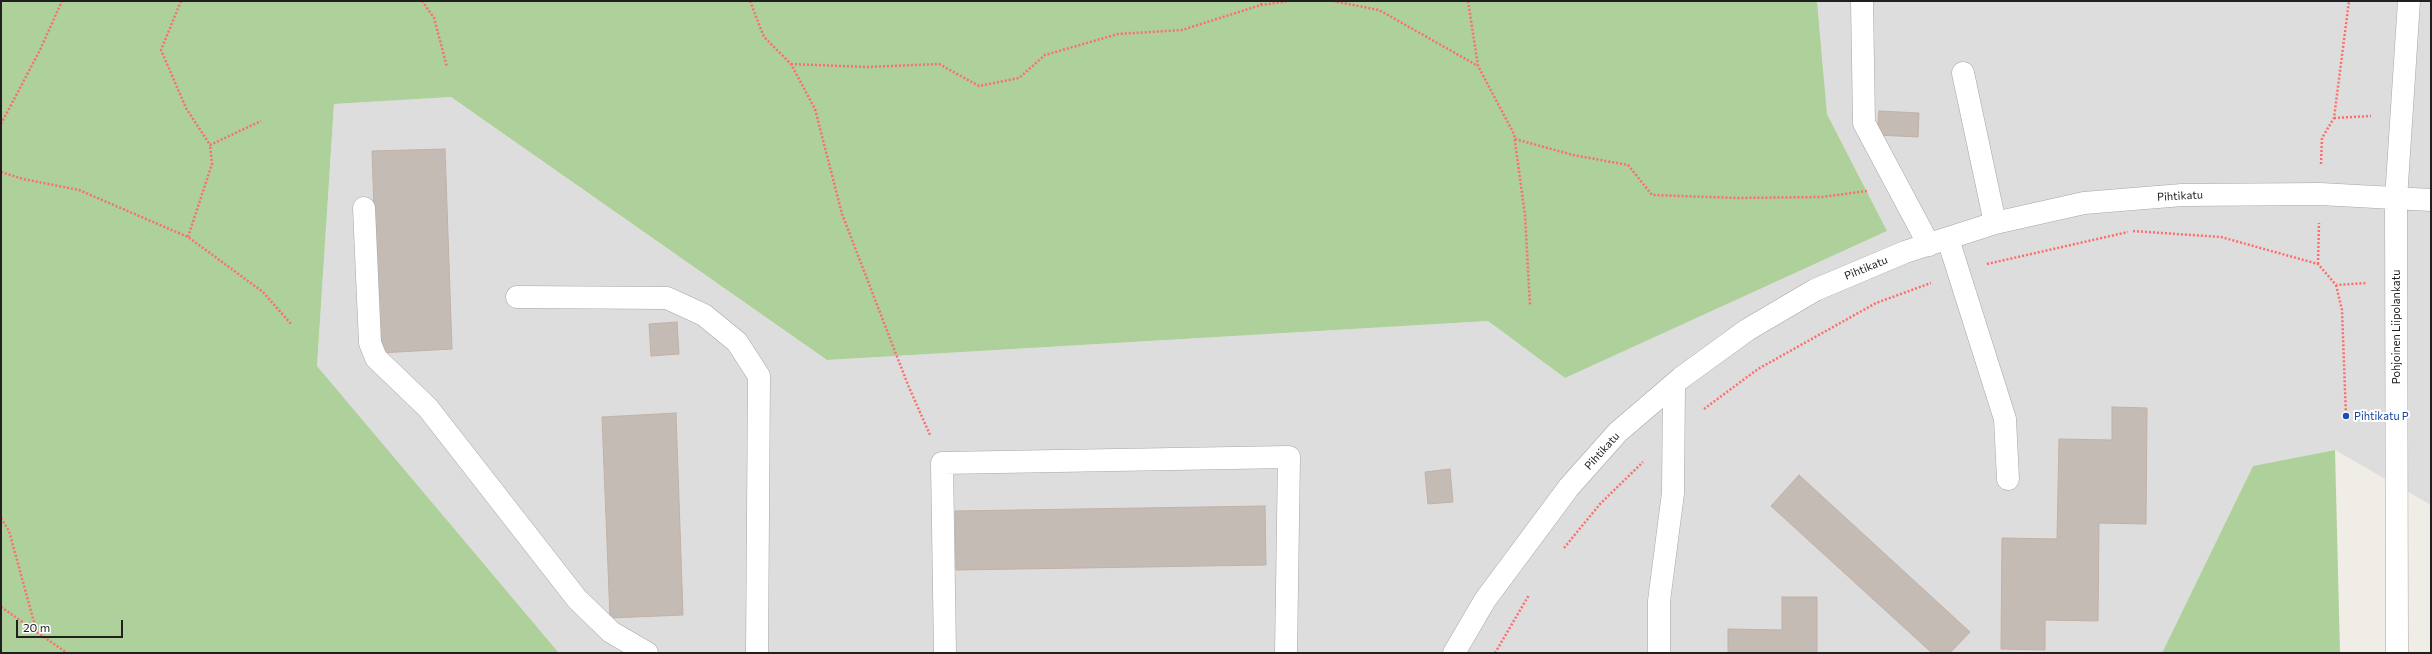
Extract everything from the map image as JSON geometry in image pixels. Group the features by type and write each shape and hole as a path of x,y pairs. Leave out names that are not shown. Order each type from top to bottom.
{"street":[{"path":"1862,1 1864,123 1898,187 1938,242 1958,273 2005,419 2008,479"},
{"name":"Pohjoinen Liipolankatu","path":"2397,653 2396,199 2408,1"},
{"path":"1963,73 1996,223"},
{"name":"Pihtikatu","path":"1454,653 1485,600 1569,487 1618,432 1674,385 1747,330 1815,290 1905,252 1996,223 2084,203 2182,195 2320,194 2431,200"},
{"path":"364,208 370,344 376,358 428,408 577,599 611,632 647,653"},
{"path":"517,297 667,298 704,315 737,342 759,376 757,653"},
{"path":"1659,653 1660,601 1673,492 1675,431 1674,385"},
{"path":"945,653 942,463 1289,457 1286,653"}],"path":[{"path":"1,124 40,50 62,1"},
{"path":"181,1 161,50 186,108 210,145 212,164 188,237"},
{"path":"422,1 434,18 447,67"},
{"path":"750,1 764,37 791,64 815,109 842,214 908,385 942,463"},
{"path":"1260,5 1262,1"},
{"path":"791,64 867,67 939,64 979,86 1019,78 1045,55 1118,34 1182,30 1260,5 1289,1"},
{"path":"1333,1 1379,10 1478,66"},
{"path":"1468,1 1478,66 1514,134 1525,215 1530,305"},
{"path":"2318,264 2322,138 2334,118 2349,1"},
{"path":"210,145 261,121"},
{"path":"1515,139 1573,155 1628,165 1652,195 1738,198 1822,197 1898,187"},
{"path":"1,172 23,179 79,190 188,237 263,292 291,324"},
{"path":"1561,552 1600,504 1675,431 1758,369 1876,303 1976,266 2130,231 2221,237 2318,264 2336,285 2342,310 2346,416"},
{"path":"2336,285 2395,282"},
{"path":"1,518 9,532 37,633"},
{"path":"1495,653 1532,589"},
{"path":"1,607 67,653"}],"shaded area":[{"path":"1817,1 2431,1 2431,505 2335,450 2253,466 2162,653 559,653 317,366 334,104 451,97 827,360 1488,321 1565,378 1887,231 1827,114"}],"green space":[{"path":"1,1 1817,1 1827,114 1887,231 1565,378 1488,321 827,360 451,97 334,104 317,366 559,653 1,653"},
{"path":"2335,450 2340,653 2162,653 2253,466"}],"building":[{"path":"1879,111 1919,113 1918,137 1877,135"},
{"path":"445,149 452,349 379,353 372,151"},
{"path":"677,322 679,354 651,356 649,324"},
{"path":"2112,407 2147,408 2146,524 2099,523 2098,621 2045,620 2045,650 2001,649 2002,538 2057,539 2059,439 2112,440"},
{"path":"676,413 683,615 610,618 602,417"},
{"path":"1450,469 1453,502 1428,504 1425,472"},
{"path":"1799,475 1970,632 1950,653 1932,653 1771,506"},
{"path":"1265,506 1266,565 956,570 955,511"},
{"path":"1782,597 1817,597 1817,653 1728,653 1728,629 1782,630"}],"place":[{"name":"Pihtikatu P","path":"2346,416"}]}
